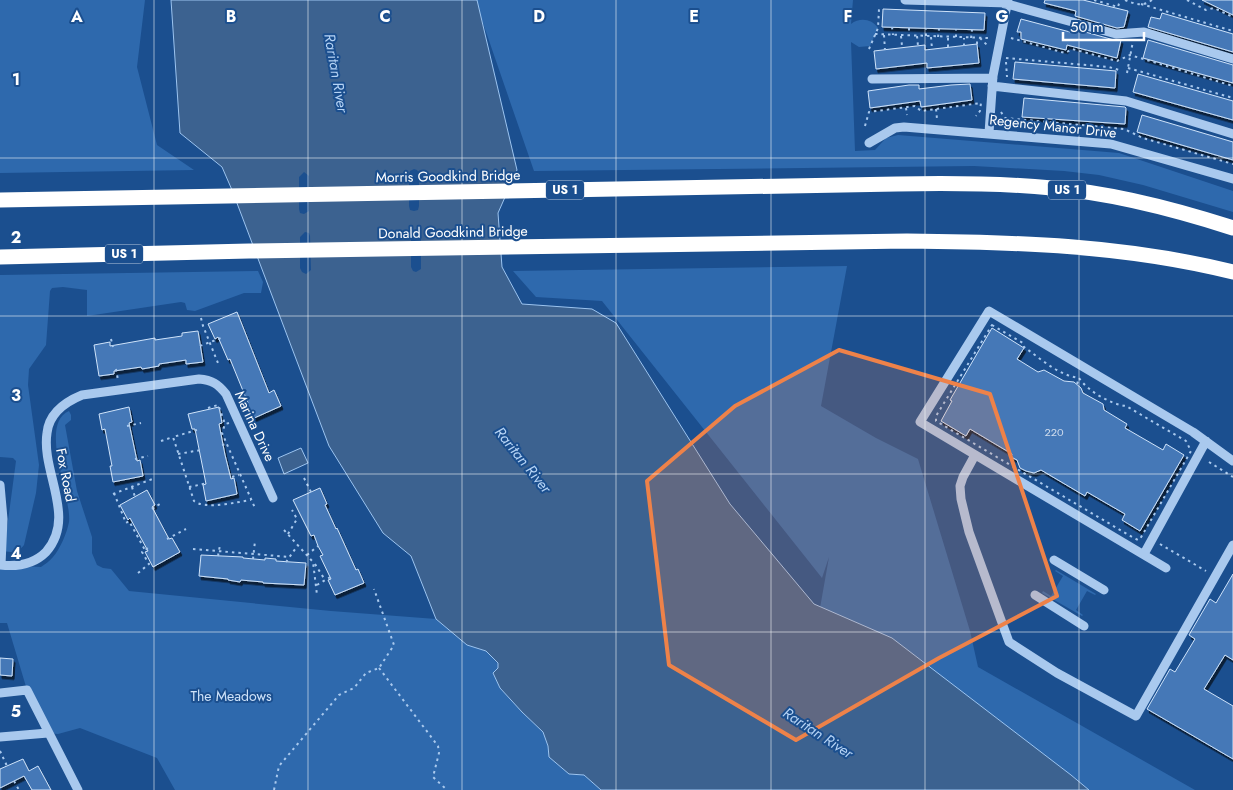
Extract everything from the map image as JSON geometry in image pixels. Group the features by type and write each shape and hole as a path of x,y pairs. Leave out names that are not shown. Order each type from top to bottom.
{"highway":[{"name":"Morris Goodkind Bridge","path":"0,200 896,184 1000,184 1054,188 1107,195 1158,206 1233,228"},
{"name":"Donald Goodkind Bridge","path":"0,257 249,251 907,241 1032,243 1122,251 1233,272"}],"street":[{"path":"905,0 1008,2 1116,34 1144,32 1233,59"},
{"path":"989,133 992,82 1008,2"},
{"path":"872,79 992,82 1131,102 1233,134"},
{"name":"Regency Manor Drive","path":"869,143 895,128 904,127 1110,144 1233,179"},
{"path":"1166,568 920,422 989,311 1206,441 1233,461"},
{"name":"Marina Drive","path":"199,379 209,380 219,385 226,394 272,498"},
{"name":"Fox Road","path":"0,565 15,566 31,563 42,556 51,546 58,527 59,511 46,445 51,419 60,408 82,395 199,379"},
{"path":"1144,554 1206,441"},
{"path":"976,455 963,477 960,486 961,499 969,532 1009,642 1058,673 1136,716 1233,545"},
{"path":"0,485 3,519 0,565"},
{"path":"1054,560 1104,590"},
{"path":"1034,595 1084,626"},
{"path":"0,693 27,690 78,790"},
{"path":"0,737 48,733"}],"path":[{"path":"1094,0 1118,7 1120,0"},
{"path":"1125,0 1233,31"},
{"path":"1141,4 1146,4 1152,0"},
{"path":"1187,0 1206,10 1214,8 1233,17"},
{"path":"869,49 878,28 879,9"},
{"path":"892,27 893,35"},
{"path":"909,28 909,36"},
{"path":"926,28 926,36"},
{"path":"938,37 939,29"},
{"path":"956,29 956,37"},
{"path":"971,38 972,30"},
{"path":"875,34 988,38"},
{"path":"884,35 885,50"},
{"path":"901,35 902,46"},
{"path":"917,36 918,46"},
{"path":"931,36 932,49"},
{"path":"948,37 948,48"},
{"path":"964,38 964,46"},
{"path":"977,44 978,38"},
{"path":"978,38 988,46"},
{"path":"1010,38 1065,53 1072,49 1117,61 1130,55 1233,86"},
{"path":"1127,74 1134,38"},
{"path":"1006,58 1109,67 1119,70 1119,72"},
{"path":"1128,68 1233,98"},
{"path":"865,126 869,112 915,106 921,111 981,104 976,116"},
{"path":"906,107 907,115"},
{"path":"936,109 937,119"},
{"path":"1000,109 1001,115 1005,118 1124,129 1143,138 1233,164"},
{"path":"201,318 218,363"},
{"path":"992,325 1023,343 1024,346 1053,367 1069,376 1080,378 1084,385 1108,400 1117,405 1126,406 1186,441 1191,451 1138,540 1006,464 936,421 936,416 992,325"},
{"path":"200,346 221,338"},
{"path":"111,339 113,347"},
{"path":"1077,384 1080,378"},
{"path":"208,408 219,407 225,424 222,432 255,508"},
{"path":"225,424 231,422"},
{"path":"127,426 141,423"},
{"path":"161,441 197,430"},
{"path":"173,437 194,501 202,505 251,500"},
{"path":"222,445 227,444"},
{"path":"178,454 201,450"},
{"path":"135,459 148,456"},
{"path":"1209,462 1233,477"},
{"path":"228,477 232,478 240,475"},
{"path":"145,550 129,521 126,523 114,493 155,478"},
{"path":"304,478 311,492"},
{"path":"189,487 208,483"},
{"path":"132,486 135,497"},
{"path":"152,509 163,502"},
{"path":"288,534 297,519 292,510"},
{"path":"167,539 186,529"},
{"path":"284,530 313,562 325,580"},
{"path":"253,559 255,541"},
{"path":"1156,551 1160,544 1206,571"},
{"path":"218,556 220,545"},
{"path":"286,562 298,545"},
{"path":"307,555 318,546"},
{"path":"138,573 149,564 142,552 148,548"},
{"path":"193,549 290,557"},
{"path":"313,562 317,594"},
{"path":"316,586 332,576"},
{"path":"274,790 279,766 339,695 354,688 366,673 379,668 394,645 374,589"},
{"path":"379,668 438,746 439,753 433,777 446,790"},
{"path":"0,751 7,766"},
{"path":"14,781 17,790"}],"highlighted area":[{"path":"839,350 990,394 1057,596 939,658 796,740 669,665 647,481 735,406"}],"green space":[{"path":"0,0 145,0 137,67 157,145 194,170 0,173"},
{"path":"475,0 853,0 851,24 858,20 866,20 878,28 870,46 859,47 851,42 855,151 875,150 886,138 898,135 1119,153 1233,191 1233,212 1143,185 1099,175 1064,171 974,166 534,171"},
{"path":"847,266 821,406 876,438 918,459 970,631 978,667 1195,790 1026,790 820,608 829,557 822,578 602,301 536,297 513,271"},
{"path":"258,271 263,282 261,293 244,293 195,311 187,310 185,303 181,302 87,316 87,290 63,287 52,288 50,291 46,345 29,369 28,385 39,465 36,493 24,545 16,552 4,551 16,461 13,458 0,457 0,275"},
{"name":"The Meadows","path":"69,411 71,420 65,425 77,491 92,537 92,553 97,565 111,569 129,591 331,611 436,619 467,645 486,651 498,664 498,668 493,673 500,688 543,732 548,746 569,774 584,775 601,790 175,790 157,758 80,728 58,734 48,733 27,690 7,623 0,623 0,565 41,567 53,557 63,541 69,522 69,511 58,462 56,430 60,418"},
{"path":"1056,570 1096,594 1087,591 1076,610 1082,616 1042,593 1043,591 1051,596 1063,576"}],"water":[{"name":"Raritan River","path":"171,0 477,0 517,170 498,213 502,267 522,304 592,309 616,323 730,504 814,604 892,638 1089,790 601,790 584,775 569,774 549,757 548,746 543,732 500,688 493,673 498,668 498,663 486,651 467,645 436,619 411,556 383,533 329,446 222,167 180,133"},
{"path":"301,448 308,463 284,474 278,458"}],"pier":[{"path":"414,169 419,173 419,206 418,210 414,211 410,210 409,206 409,174"},
{"path":"304,172 309,176 309,211 304,214 300,213 299,209 299,177"},
{"path":"416,230 421,234 421,269 416,272 411,267 411,235"},
{"path":"305,232 309,233 310,236 311,270 306,274 300,268 300,237"}],"building":[{"path":"1045,0 1083,0 1128,11 1124,27 1117,28 1075,16 1076,11 1044,3"},
{"path":"1202,0 1233,0 1233,15"},
{"path":"883,9 985,13 984,30 882,27"},
{"path":"1162,13 1233,34 1233,52 1148,27 1151,17 1160,19"},
{"path":"1021,19 1070,32 1071,28 1114,40 1121,40 1117,58 1067,45 1066,50 1021,39 1021,32 1017,32"},
{"path":"1148,40 1233,65 1233,83 1143,58"},
{"path":"977,44 979,63 927,68 927,63 876,69 874,51 925,45 925,50"},
{"path":"1015,62 1116,71 1115,88 1013,79"},
{"path":"1138,74 1233,101 1233,120 1133,92"},
{"path":"970,84 972,100 921,107 920,101 870,108 868,91 909,85 919,85 919,89"},
{"path":"1024,98 1125,107 1125,124 1022,117"},
{"path":"1142,115 1233,142 1233,160 1137,132"},
{"path":"237,312 269,393 274,390 281,406 252,419 245,404 248,403 230,359 228,360 218,337 215,339 208,324"},
{"path":"992,328 1024,348 1017,359 1038,372 1044,370 1064,381 1074,382 1081,388 1083,393 1103,404 1104,410 1127,424 1125,428 1163,450 1166,444 1184,455 1140,531 1122,520 1125,514 1087,492 1085,496 1041,470 1034,473 1026,471 1020,468 1017,460 1011,457 1012,454 970,429 966,436 941,421 952,401 950,400"},
{"path":"198,331 203,362 186,364 186,360 142,369 141,367 114,371 114,374 99,376 94,345 110,342 110,346 155,338 155,340 182,336 182,333"},
{"path":"129,407 132,422 129,423 137,461 140,460 143,476 113,482 105,429 102,430 99,414"},
{"path":"219,407 222,423 219,424 225,455 231,479 234,478 237,494 206,501 203,485 206,484 195,429 192,429 188,414"},
{"path":"320,488 327,504 325,505 336,529 364,583 335,595 328,580 331,579 320,556 323,555 314,535 311,536 293,500"},
{"path":"147,490 155,505 152,507 169,539 172,538 180,552 153,567 145,552 148,551 130,518 128,520 120,505"},
{"path":"201,555 265,560 265,558 276,559 276,561 306,563 304,585 241,580 240,582 199,576"},
{"path":"1233,574 1233,660 1225,655 1204,689 1233,706 1233,759 1147,709 1170,669 1175,672 1195,639 1189,635 1210,599 1216,603"},
{"path":"0,658 13,659 12,676 0,675"},
{"path":"23,759 29,771 38,766 51,790 32,790 24,776 0,788 0,769"}]}
